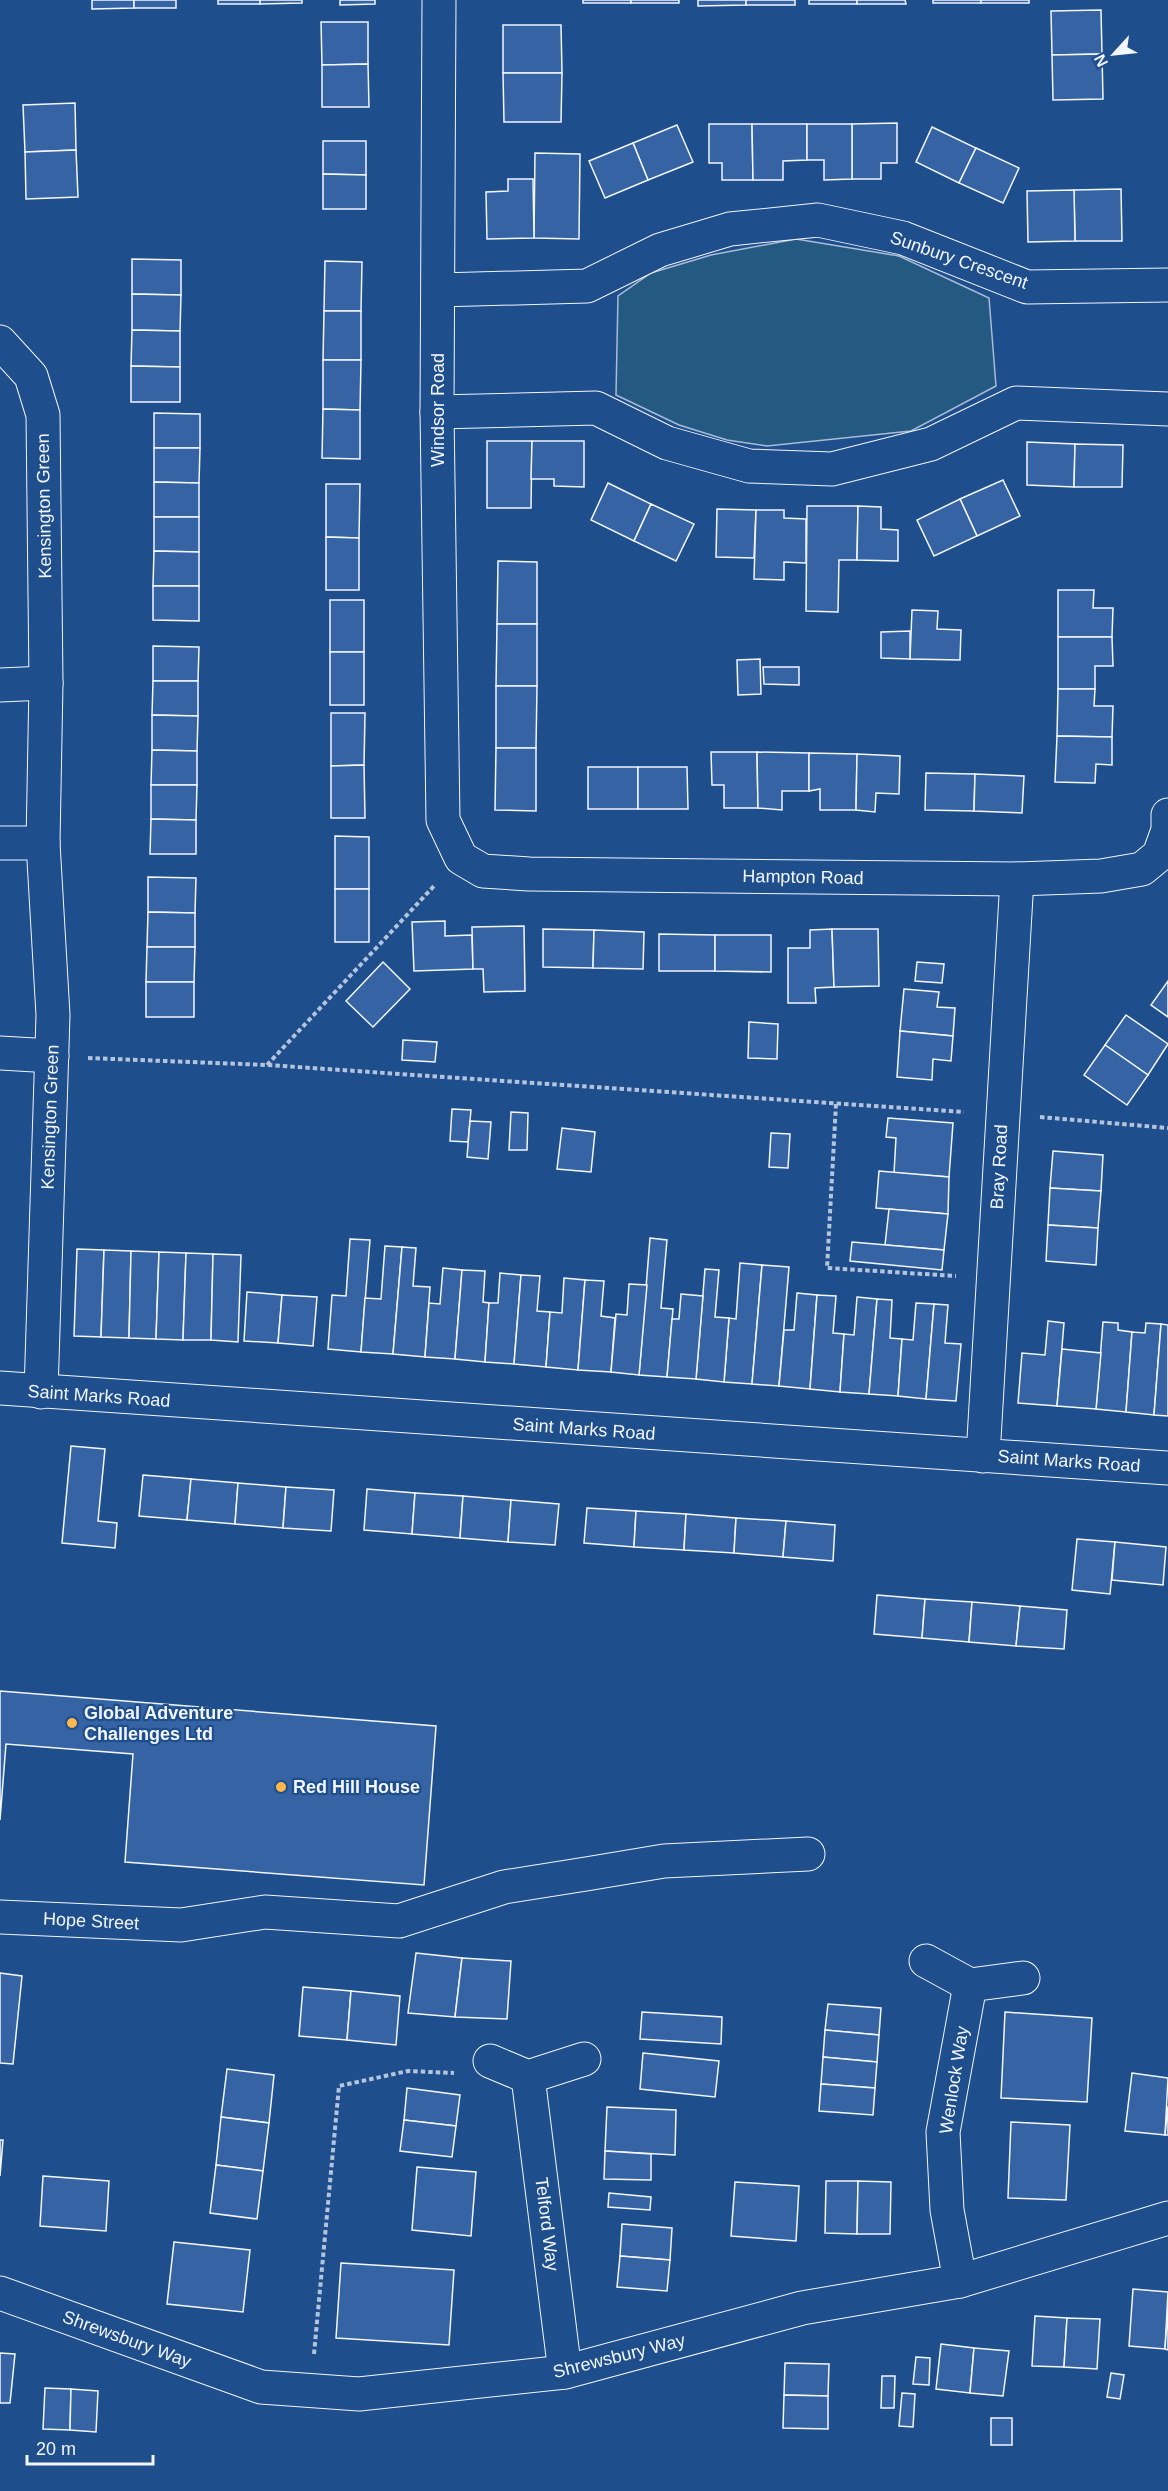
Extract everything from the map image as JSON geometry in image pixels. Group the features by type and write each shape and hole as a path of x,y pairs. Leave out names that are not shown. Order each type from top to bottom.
{"street":[{"name":"Windsor Road","path":"439,0 437,412 443,820 460,858"},
{"name":"Sunbury Crescent","path":"439,290 587,286 660,250 730,228 818,220 903,238 1027,287 1168,285"},
{"name":"Kensington Green","path":"0,342 31,376 42,415 46,683 43,843 53,1015 41,1392"},
{"path":"437,412 596,408 668,443 749,466 832,469 931,444 1016,402 1168,409"},
{"path":"0,685 46,683"},
{"path":"1168,815 1168,830"},
{"name":"Hampton Road","path":"460,858 483,871 529,874 1017,879 1101,876 1142,869 1159,855 1168,830"},
{"path":"0,843 43,843"},
{"name":"Bray Road","path":"983,1456 1017,879"},
{"path":"0,1053 52,1056"},
{"name":"Saint Marks Road","path":"0,1388 1168,1468"},
{"name":"Hope Street","path":"0,1917 182,1925 265,1912 399,1921 504,1887 664,1861 808,1854"},
{"path":"926,1961 970,1985 1023,1978"},
{"name":"Wenlock Way","path":"960,2281 947,2210 943,2132 970,1985"},
{"path":"490,2061 528,2077 584,2059"},
{"name":"Telford Way","path":"528,2077 565,2372"},
{"name":"Shrewsbury Way","path":"0,2294 261,2386 359,2394 565,2372 802,2308 960,2281 1168,2218"}],"path":[{"path":"267,1065 460,858"},
{"path":"52,1056 267,1065 1002,1114 1168,1128"},
{"path":"836,1104 827,1268 993,1279"},
{"path":"311,2390 339,2086 408,2071 477,2074 490,2061"}],"shaded area":[{"path":"796,239 899,256 989,298 996,386 911,431 767,446 727,440 679,425 616,395 618,296 651,273 711,255"}],"building":[{"path":"92,0 134,0 134,8 92,9"},
{"path":"134,0 176,0 176,8 134,8"},
{"path":"218,0 260,0 260,4 218,4"},
{"path":"260,0 302,0 302,3 260,4"},
{"path":"340,0 375,0 375,4 340,5"},
{"path":"583,0 631,0 631,3 583,3"},
{"path":"631,0 679,0 679,3 631,3"},
{"path":"698,0 746,0 746,5 698,6"},
{"path":"746,0 795,0 795,5 746,5"},
{"path":"809,0 857,0 857,4 809,4"},
{"path":"857,0 905,0 906,4 857,4"},
{"path":"933,0 981,0 981,3 933,3"},
{"path":"981,0 1029,0 1029,3 981,3"},
{"path":"1101,10 1102,54 1052,55 1051,11"},
{"path":"321,22 368,22 368,64 322,65"},
{"path":"503,25 561,25 562,73 503,73"},
{"path":"1102,54 1103,99 1053,100 1052,55"},
{"path":"368,64 369,107 322,107 322,65"},
{"path":"503,73 562,73 561,122 504,122"},
{"path":"75,103 76,150 25,152 23,105"},
{"path":"897,123 897,163 881,163 881,179 852,179 852,124"},
{"path":"709,124 752,124 753,180 722,180 722,163 709,163"},
{"path":"752,124 807,124 807,160 783,161 783,180 753,180"},
{"path":"807,124 852,124 852,179 824,180 824,160 807,160"},
{"path":"677,125 693,162 648,180 633,143"},
{"path":"932,127 976,148 959,183 916,162"},
{"path":"323,141 366,141 366,175 323,174"},
{"path":"633,143 648,180 605,198 589,161"},
{"path":"976,148 1019,168 1003,203 959,183"},
{"path":"76,150 78,197 26,199 25,152"},
{"path":"535,153 580,154 579,239 534,238"},
{"path":"323,174 366,175 366,209 323,209"},
{"path":"508,179 533,179 534,238 487,239 486,192 508,191"},
{"path":"1121,189 1122,241 1075,241 1074,190"},
{"path":"1074,190 1075,241 1028,242 1027,191"},
{"path":"132,259 181,260 181,295 132,294"},
{"path":"325,261 362,262 361,311 324,311"},
{"path":"132,294 181,295 180,331 132,330"},
{"path":"324,311 361,311 361,360 323,360"},
{"path":"132,330 180,331 180,367 131,366"},
{"path":"323,360 361,360 360,410 323,409"},
{"path":"131,366 180,367 180,402 131,402"},
{"path":"323,409 360,410 360,459 322,458"},
{"path":"154,413 200,414 200,448 154,448"},
{"path":"487,441 532,441 531,508 487,508"},
{"path":"532,441 584,441 584,487 554,486 554,479 531,479"},
{"path":"1027,442 1075,444 1074,487 1027,485"},
{"path":"1075,444 1123,445 1122,487 1074,487"},
{"path":"154,448 200,448 199,483 154,482"},
{"path":"1003,480 1020,516 977,536 960,499"},
{"path":"154,482 199,483 199,517 154,517"},
{"path":"608,483 651,504 634,541 591,520"},
{"path":"326,484 360,484 359,538 326,537"},
{"path":"960,499 977,536 934,556 917,520"},
{"path":"651,504 694,524 676,561 634,541"},
{"path":"807,506 858,506 857,560 839,560 838,612 806,611"},
{"path":"858,506 881,507 881,529 898,530 898,561 857,560"},
{"path":"717,509 756,510 754,558 716,557"},
{"path":"756,510 784,510 784,518 806,519 806,563 784,562 784,580 754,579"},
{"path":"154,517 199,517 199,552 154,551"},
{"path":"326,537 359,538 359,590 326,590"},
{"path":"154,551 199,552 199,586 153,586"},
{"path":"498,561 537,562 537,624 497,624"},
{"path":"153,586 199,586 199,621 153,620"},
{"path":"1058,590 1094,590 1093,608 1113,608 1112,637 1058,637"},
{"path":"330,600 364,600 364,652 330,652"},
{"path":"912,610 938,611 937,629 961,630 960,660 910,659"},
{"path":"497,624 537,624 537,686 496,686"},
{"path":"910,631 910,659 881,658 881,632"},
{"path":"1058,637 1112,637 1113,666 1095,666 1095,689 1058,689"},
{"path":"153,646 199,647 198,681 153,681"},
{"path":"330,652 364,652 364,705 330,705"},
{"path":"760,659 761,694 738,695 737,660"},
{"path":"763,667 799,667 799,685 764,684"},
{"path":"153,681 198,681 198,716 152,715"},
{"path":"496,686 537,686 536,748 496,748"},
{"path":"1058,689 1095,689 1094,706 1113,706 1112,737 1057,736"},
{"path":"331,713 365,713 364,765 331,766"},
{"path":"152,715 198,716 197,751 152,750"},
{"path":"1057,736 1112,737 1112,765 1096,764 1095,783 1055,782"},
{"path":"496,748 536,748 536,811 495,810"},
{"path":"152,750 197,751 197,785 151,785"},
{"path":"711,752 757,752 758,808 724,808 724,785 712,785"},
{"path":"757,752 809,753 809,791 782,791 782,810 758,808"},
{"path":"809,753 857,754 856,810 820,810 820,789 809,791"},
{"path":"857,754 900,756 899,794 876,793 875,812 856,810"},
{"path":"364,765 365,818 331,818 331,766"},
{"path":"588,767 638,767 638,809 588,809"},
{"path":"638,767 687,767 688,809 638,809"},
{"path":"926,773 975,774 974,811 925,810"},
{"path":"975,774 1024,776 1022,813 974,811"},
{"path":"151,785 197,785 196,820 151,819"},
{"path":"151,819 196,820 196,854 150,854"},
{"path":"335,836 369,837 369,889 335,889"},
{"path":"148,877 196,878 195,913 148,912"},
{"path":"335,889 369,889 369,942 335,942"},
{"path":"148,912 195,913 195,947 147,947"},
{"path":"445,921 445,936 472,935 473,969 414,971 412,922"},
{"path":"524,926 525,991 484,992 483,969 473,969 472,927"},
{"path":"543,929 594,930 593,968 543,967"},
{"path":"832,929 834,987 815,988 816,1003 788,1003 788,948 810,948 810,930"},
{"path":"832,929 878,929 879,986 834,987"},
{"path":"594,930 644,932 643,969 593,968"},
{"path":"659,934 715,935 715,971 659,971"},
{"path":"715,935 771,935 771,972 715,971"},
{"path":"147,947 195,947 194,982 146,982"},
{"path":"383,962 410,989 373,1027 346,1001"},
{"path":"917,962 944,964 942,983 915,981"},
{"path":"1168,981 1168,1017 1151,1005"},
{"path":"146,982 194,982 194,1017 146,1017"},
{"path":"904,989 939,992 937,1007 955,1008 953,1036 900,1031"},
{"path":"1126,1015 1168,1044 1148,1075 1105,1045"},
{"path":"749,1022 778,1024 777,1059 748,1058"},
{"path":"900,1031 953,1036 951,1061 933,1059 932,1080 897,1077"},
{"path":"403,1040 437,1042 435,1062 402,1060"},
{"path":"1105,1045 1148,1075 1127,1105 1084,1075"},
{"path":"452,1109 471,1110 468,1142 450,1141"},
{"path":"511,1112 528,1113 527,1150 509,1150"},
{"path":"888,1118 953,1123 949,1177 894,1173 896,1138 886,1137"},
{"path":"470,1121 491,1122 488,1159 467,1157"},
{"path":"562,1128 595,1132 591,1172 557,1169"},
{"path":"771,1133 790,1134 788,1168 769,1167"},
{"path":"1053,1151 1103,1155 1101,1191 1050,1188"},
{"path":"879,1171 949,1177 948,1214 876,1208"},
{"path":"1050,1188 1101,1191 1098,1228 1048,1225"},
{"path":"889,1209 948,1214 944,1250 885,1245"},
{"path":"1048,1225 1098,1228 1096,1265 1046,1261"},
{"path":"650,1238 667,1240 661,1308 673,1309 667,1377 639,1375"},
{"path":"350,1239 370,1240 361,1352 328,1349 332,1295 346,1296"},
{"path":"852,1242 944,1250 942,1270 850,1261"},
{"path":"385,1246 402,1247 393,1354 361,1352 365,1298 381,1299"},
{"path":"402,1247 416,1248 413,1286 430,1287 425,1357 393,1354"},
{"path":"77,1249 104,1250 101,1337 74,1336"},
{"path":"104,1250 131,1251 129,1338 101,1337"},
{"path":"131,1251 159,1252 156,1339 129,1338"},
{"path":"159,1252 186,1253 183,1340 156,1339"},
{"path":"186,1253 213,1254 211,1340 183,1340"},
{"path":"213,1254 241,1255 238,1342 211,1340"},
{"path":"740,1263 762,1265 752,1384 724,1382 729,1318 736,1319"},
{"path":"762,1265 789,1267 779,1386 752,1384"},
{"path":"443,1268 462,1270 455,1359 425,1357 429,1303 440,1304"},
{"path":"705,1269 719,1270 715,1317 729,1318 724,1382 696,1379"},
{"path":"462,1270 485,1271 483,1302 489,1303 485,1362 455,1359"},
{"path":"500,1273 521,1275 514,1364 485,1362 489,1303 498,1303"},
{"path":"521,1275 540,1276 537,1311 550,1312 546,1367 514,1364"},
{"path":"564,1278 585,1280 578,1370 546,1367 550,1312 562,1313"},
{"path":"585,1280 604,1281 601,1316 615,1318 611,1372 578,1370"},
{"path":"629,1284 647,1285 639,1375 611,1372 616,1314 627,1315"},
{"path":"247,1292 282,1295 278,1343 244,1341"},
{"path":"797,1293 817,1295 810,1389 779,1386 784,1330 794,1330"},
{"path":"681,1294 703,1296 696,1379 667,1377 672,1319 679,1319"},
{"path":"282,1295 317,1297 313,1346 278,1343"},
{"path":"817,1295 836,1296 833,1333 844,1334 840,1392 810,1389"},
{"path":"857,1297 877,1299 869,1394 840,1392 844,1334 854,1335"},
{"path":"877,1299 892,1300 890,1338 902,1339 898,1396 869,1394"},
{"path":"916,1303 934,1304 926,1399 898,1396 902,1339 913,1340"},
{"path":"934,1304 948,1305 945,1343 961,1344 956,1401 926,1399"},
{"path":"1048,1321 1064,1323 1057,1406 1018,1403 1022,1353 1045,1355"},
{"path":"1103,1322 1118,1323 1118,1330 1132,1332 1126,1412 1096,1409"},
{"path":"1146,1323 1161,1324 1154,1415 1126,1412 1132,1332 1145,1333"},
{"path":"1161,1324 1168,1325 1168,1416 1154,1415"},
{"path":"1062,1349 1101,1353 1096,1409 1057,1406"},
{"path":"71,1446 105,1449 98,1521 117,1523 115,1548 62,1543"},
{"path":"143,1475 191,1479 187,1520 139,1516"},
{"path":"191,1479 238,1483 235,1524 187,1520"},
{"path":"238,1483 286,1487 283,1528 235,1524"},
{"path":"286,1487 334,1490 331,1531 283,1528"},
{"path":"367,1489 415,1493 412,1534 364,1530"},
{"path":"415,1493 463,1496 460,1538 412,1534"},
{"path":"463,1496 511,1500 508,1542 460,1538"},
{"path":"511,1500 559,1504 555,1545 508,1542"},
{"path":"587,1508 636,1511 634,1547 584,1543"},
{"path":"636,1511 686,1514 684,1550 634,1547"},
{"path":"686,1514 736,1518 734,1553 684,1550"},
{"path":"736,1518 786,1521 783,1557 734,1553"},
{"path":"786,1521 835,1525 833,1561 783,1557"},
{"path":"1077,1539 1115,1542 1110,1594 1072,1590"},
{"path":"1115,1542 1166,1547 1163,1585 1112,1580"},
{"path":"877,1595 925,1599 922,1638 874,1634"},
{"path":"925,1599 972,1602 969,1642 922,1638"},
{"path":"972,1602 1020,1606 1016,1646 969,1642"},
{"path":"1020,1606 1067,1610 1064,1649 1016,1646"},
{"name":"Red Hill House","path":"0,1691 436,1726 424,1885 125,1862 133,1754 6,1744 0,1820"},
{"path":"416,1953 462,1958 455,2017 408,2013"},
{"path":"462,1958 511,1961 507,2019 455,2017"},
{"path":"0,1973 22,1976 13,2064 0,2063"},
{"path":"303,1987 351,1991 347,2040 299,2036"},
{"path":"351,1991 400,1996 396,2045 347,2040"},
{"path":"828,2004 881,2008 879,2035 825,2030"},
{"path":"642,2012 722,2017 721,2044 640,2039"},
{"path":"1005,2012 1092,2018 1087,2102 1001,2098"},
{"path":"825,2030 879,2035 877,2062 823,2057"},
{"path":"643,2053 719,2061 715,2097 640,2089"},
{"path":"823,2057 877,2062 875,2088 821,2084"},
{"path":"227,2069 274,2075 269,2123 221,2117"},
{"path":"1132,2073 1168,2078 1165,2135 1125,2131"},
{"path":"821,2084 875,2088 873,2115 819,2111"},
{"path":"407,2088 460,2095 456,2126 404,2120"},
{"path":"1168,2106 1168,2135 1165,2135"},
{"path":"607,2107 676,2110 675,2155 605,2151"},
{"path":"221,2117 269,2123 263,2171 216,2165"},
{"path":"404,2120 456,2126 452,2157 400,2151"},
{"path":"1011,2122 1070,2125 1066,2200 1008,2198"},
{"path":"0,2140 3,2140 0,2176"},
{"path":"605,2151 651,2154 651,2180 604,2179"},
{"path":"216,2165 263,2171 257,2219 210,2213"},
{"path":"417,2167 476,2172 471,2236 412,2230"},
{"path":"43,2176 109,2181 106,2231 40,2226"},
{"path":"826,2181 858,2181 857,2234 825,2233"},
{"path":"858,2181 891,2182 890,2234 857,2234"},
{"path":"735,2182 799,2186 796,2241 731,2236"},
{"path":"609,2193 651,2197 650,2210 608,2207"},
{"path":"622,2224 672,2228 670,2260 620,2256"},
{"path":"174,2242 250,2250 243,2312 167,2304"},
{"path":"620,2256 670,2260 667,2291 617,2287"},
{"path":"341,2263 454,2270 449,2345 336,2338"},
{"path":"1133,2289 1168,2292 1165,2349 1129,2346"},
{"path":"1168,2308 1168,2350 1165,2349"},
{"path":"1035,2316 1067,2318 1064,2367 1032,2366"},
{"path":"1067,2318 1100,2319 1097,2369 1064,2367"},
{"path":"941,2344 974,2348 970,2393 936,2389"},
{"path":"974,2348 1009,2351 1003,2396 970,2393"},
{"path":"0,2353 15,2354 10,2403 0,2403"},
{"path":"916,2357 930,2358 929,2385 913,2384"},
{"path":"785,2363 829,2364 828,2396 784,2395"},
{"path":"1111,2373 1124,2375 1120,2399 1107,2397"},
{"path":"882,2376 895,2376 894,2408 881,2408"},
{"path":"45,2388 71,2389 70,2430 43,2429"},
{"path":"71,2389 98,2391 96,2432 70,2430"},
{"path":"902,2393 915,2394 913,2427 899,2426"},
{"path":"784,2395 828,2396 828,2429 783,2428"},
{"path":"991,2418 1012,2418 1012,2445 991,2445"}],"place":[{"name":"Global Adventure Challenges Ltd","path":"72,1723"},
{"name":"Red Hill House","path":"281,1787"}]}
